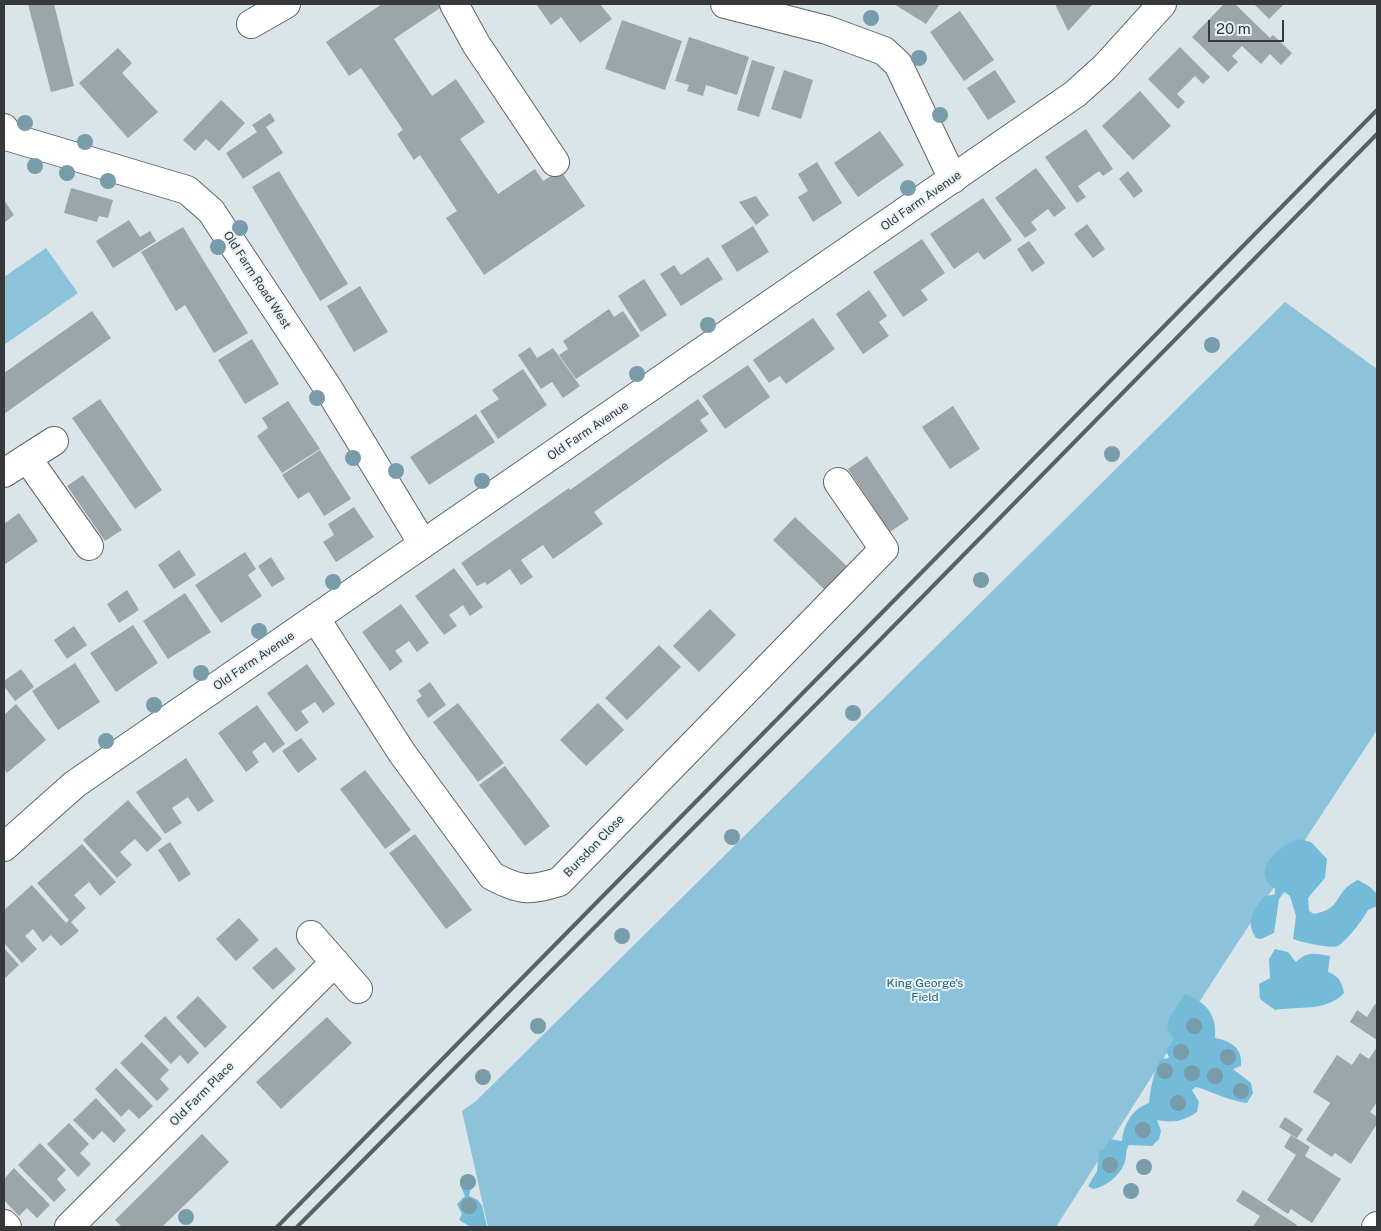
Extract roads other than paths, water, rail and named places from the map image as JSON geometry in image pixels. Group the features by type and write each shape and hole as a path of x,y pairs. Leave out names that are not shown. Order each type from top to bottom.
{"street":[{"path":"251,24 286,4"},
{"path":"454,4 476,44 555,162"},
{"path":"725,4 826,30 884,51 898,64 953,179"},
{"name":"Old Farm Avenue","path":"4,847 75,784 1075,94 1105,67 1162,4"},
{"name":"Old Farm Road West","path":"4,134 187,190 211,211 328,388 423,544"},
{"path":"4,473 54,441"},
{"path":"27,458 89,546"},
{"name":"Bursdon Close","path":"316,619 402,753 492,876 515,888 536,889 559,882 884,549 838,482"},
{"path":"311,935 358,989"},
{"name":"Old Farm Place","path":"69,1227 335,962"},
{"path":"4,1224 7,1227"}],"railway":[{"path":"277,1227 1377,110"},
{"path":"297,1227 879,641 1377,134"}],"park label":[{"name":"King George's Field","path":"925,990"}]}
